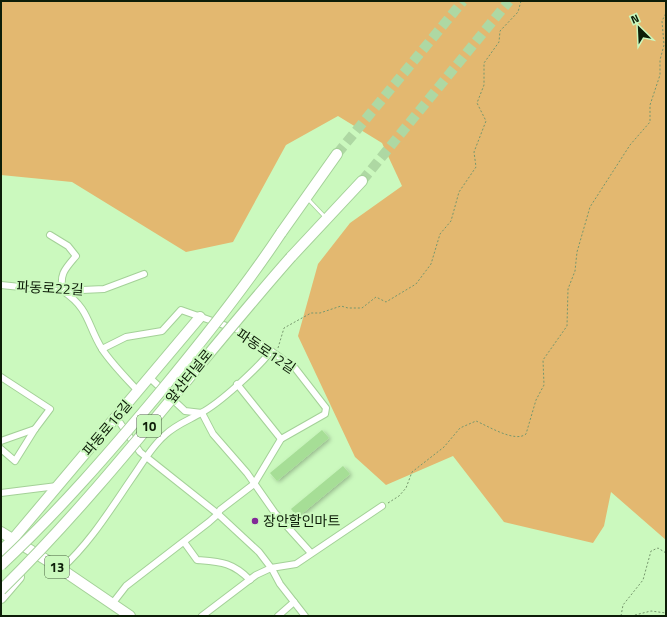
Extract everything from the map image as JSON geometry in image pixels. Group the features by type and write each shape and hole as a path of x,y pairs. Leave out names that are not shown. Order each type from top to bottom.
{"main road":[{"name":"앞산터널로","path":"1,565 67,500 114,447 235,299 337,154"},
{"name":"앞산터널로","path":"1,590 31,560 97,488 212,348 291,257 362,181"},
{"name":"파동로16길","path":"138,391 200,317"},
{"name":"파동로16길","path":"1,550 13,540 115,418"},
{"name":"13","path":"1,532 61,569 130,616"},
{"path":"1,598 31,560"}],"street":[{"path":"50,235 68,246 76,256 65,270 60,280 63,291 74,298 85,311 102,349 138,391"},
{"name":"파동로22길","path":"1,285 63,291 104,289 144,274"},
{"name":"파동로12길","path":"102,349 126,338 162,331 181,310 238,330 273,352 295,368 326,408 325,414 281,439 254,484 220,510 218,514 184,542 126,586 112,604"},
{"path":"61,569 72,560 97,529 146,458 165,435 186,420 202,413 273,352"},
{"path":"1,377 50,409 35,429 15,461 1,448"},
{"path":"202,413 185,411 150,378 115,418 146,458 218,514 259,552 271,568 280,584 305,616"},
{"path":"237,384 281,439"},
{"path":"202,413 213,434 254,484 275,513 311,553"},
{"path":"1,441 35,429"},
{"path":"1,493 59,485"},
{"path":"202,616 250,580 271,568 296,564 382,506"},
{"path":"184,542 197,560 225,562 240,570 250,580"},
{"path":"278,616 294,602"}],"lane":[{"path":"306,198 327,219"}],"path":[{"path":"273,352 284,328 305,315 341,306 348,308 362,308 376,297 386,302 416,284 430,264 440,234 451,221 459,192 476,167 474,152 486,121 477,103 484,85 484,63 499,42 500,31 518,12 521,1"},
{"path":"382,506 399,496 406,488 412,472 444,446 460,428 476,421 514,437 522,437 526,434 536,400 544,385 543,360 567,326 568,288 575,271 577,252 590,207 630,145 650,122 650,105 660,75 660,60 664,45 662,21 666,14"},
{"path":"621,616 624,605 643,580 651,551 658,548 666,553"},
{"path":"631,616 651,611 666,613"}],"shaded area":[{"path":"1,1 666,1 666,540 611,492 604,526 593,543 504,522 453,456 386,485 355,457 298,336 318,264 350,223 402,186 382,143 338,116 286,145 233,242 186,252 72,182 1,175"}],"building":[{"path":"322,430 329,438 277,481 270,473"},
{"path":"343,466 350,474 298,517 291,509"}],"tunnel":[{"path":"337,154 463,1"},
{"path":"362,181 509,1"}],"place":[{"name":"장안할인마트","path":"255,521"}]}
